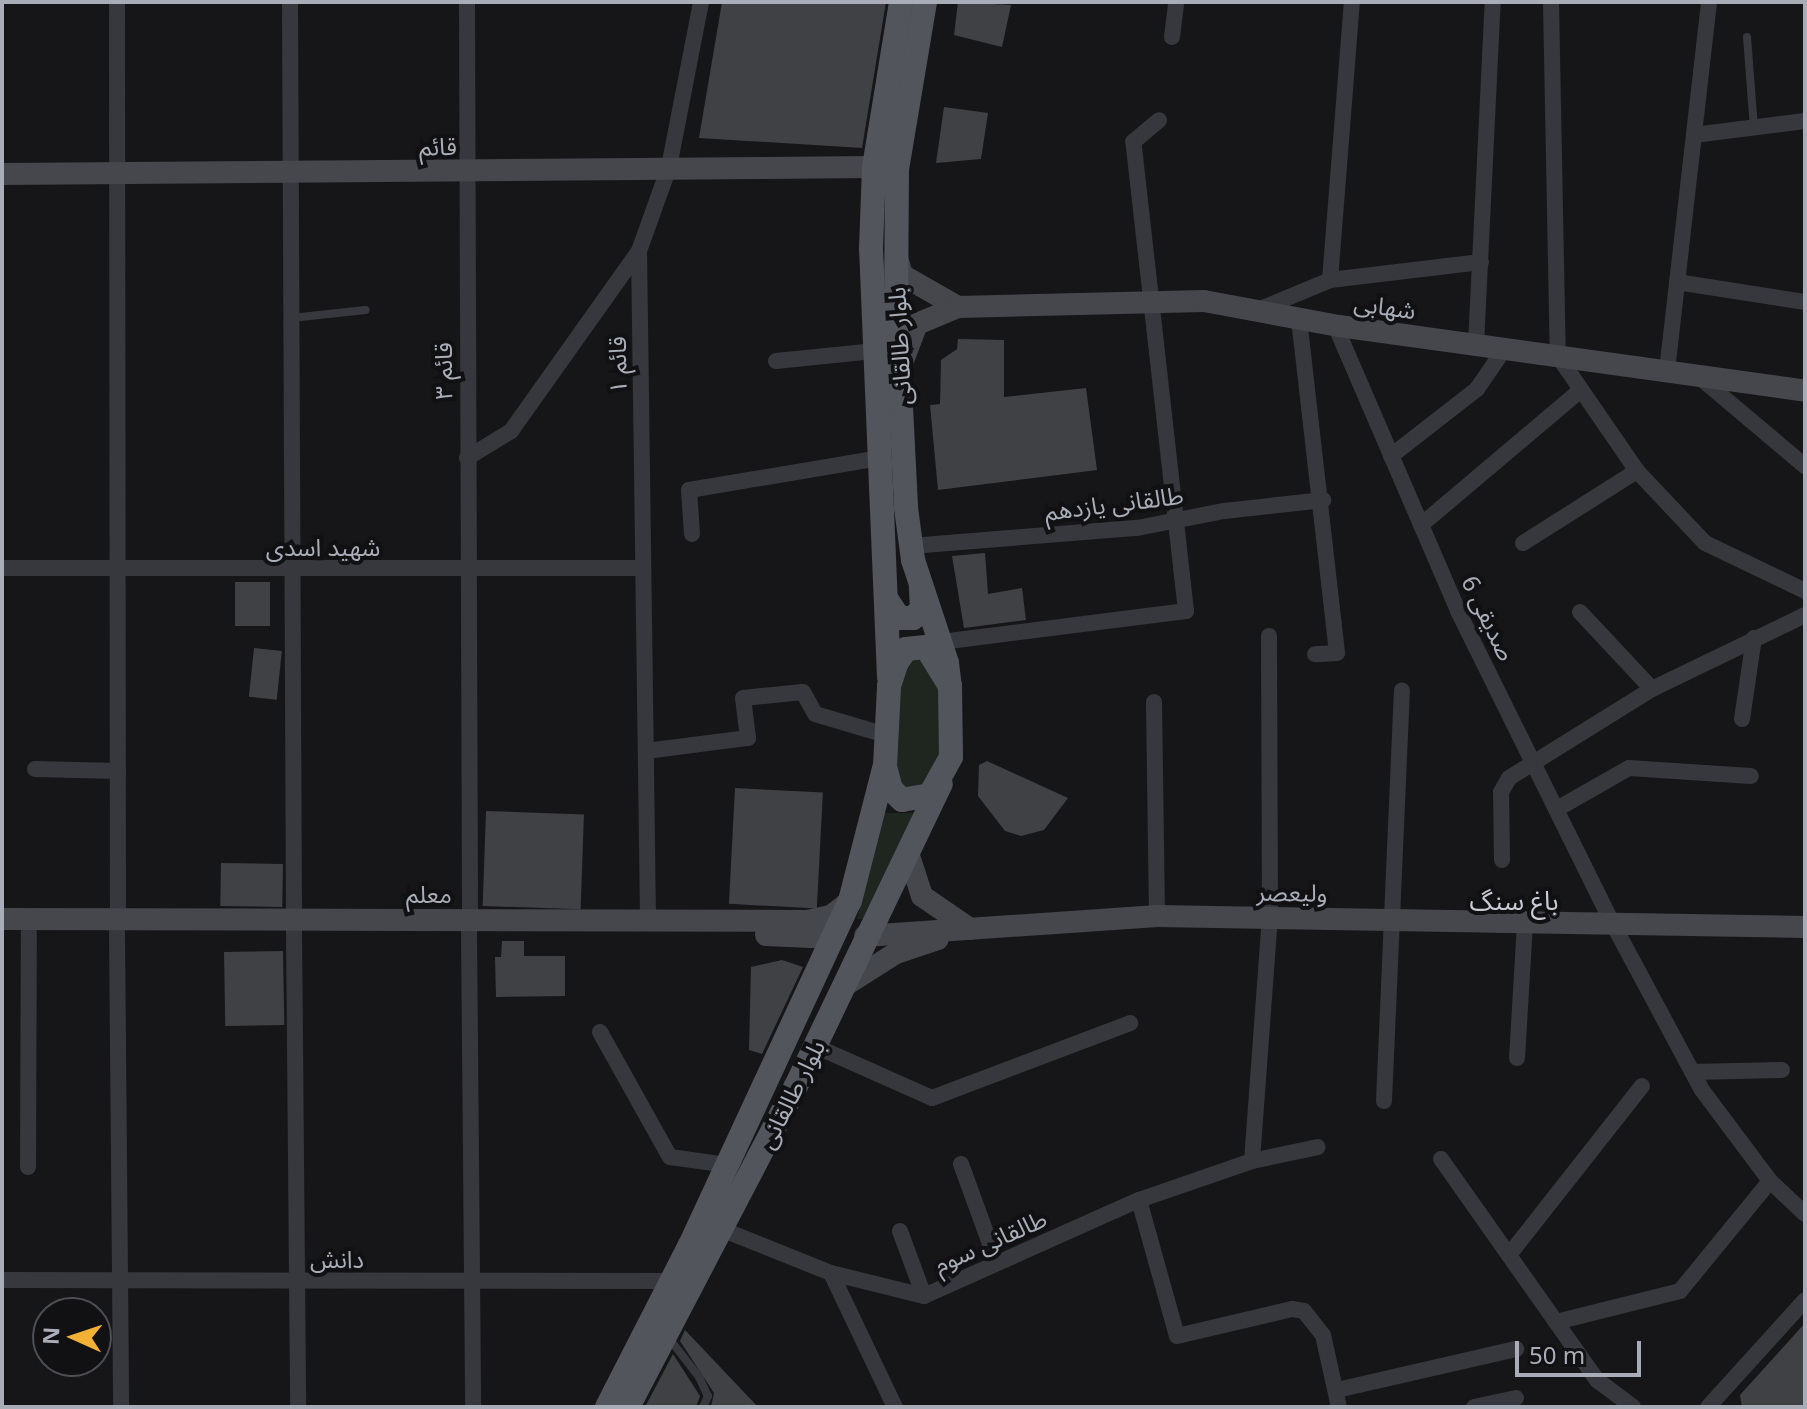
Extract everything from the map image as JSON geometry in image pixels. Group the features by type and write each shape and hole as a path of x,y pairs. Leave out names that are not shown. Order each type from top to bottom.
{"main road":[{"name":"بلوار طالقانی","path":"607,1407 728,1165 850,901 885,766 889,686 875,351 874,167 901,2"},
{"name":"بلوار طالقانی","path":"628,1407 815,1046 865,936 909,856 951,757 950,686 941,642 911,546 895,250 897,169 925,2"},
{"name":"قائم","path":"2,174 874,167"},
{"path":"895,250 902,275 958,307"},
{"name":"شهابی","path":"958,307 1204,301 1335,325 1805,391"},
{"path":"900,376 906,341 917,324 958,307"},
{"path":"887,600 899,618 913,618 922,609 921,579"},
{"path":"889,686 897,662 917,646 926,647 950,686"},
{"path":"885,766 891,789 902,800 930,795 943,777"},
{"path":"909,856 922,896 970,929"},
{"name":"معلم","path":"470,926 648,918 820,920 850,901"},
{"name":"ولیعصر","path":"865,936 1157,916 1805,927"},
{"name":"معلم","path":"2,919 118,925 470,926 833,938"},
{"name":"معلم","path":"2,934 118,925"},
{"path":"844,986 896,953 970,929"},
{"path":"767,935 807,955 815,980"},
{"path":"833,938 865,936"}],"street":[{"path":"117,2 115,175 121,1407"},
{"path":"290,2 298,1407"},
{"name":"قائم ٣","path":"467,2 473,1407"},
{"name":"قائم ١","path":"648,918 639,251 669,167 701,2"},
{"path":"1172,37 1176,2"},
{"path":"1330,280 1352,2"},
{"path":"1476,344 1493,2"},
{"path":"1551,2 1558,356 1637,471 1705,543 1805,591"},
{"path":"1667,371 1709,2"},
{"path":"941,642 1186,611 1179,520 1149,303 1133,142 1159,120"},
{"path":"1694,135 1805,121"},
{"path":"467,458 511,431 639,251"},
{"path":"1256,311 1330,280 1481,262"},
{"path":"1677,282 1805,302"},
{"path":"1299,319 1323,500 1337,653 1315,654"},
{"name":"صدیقی 6","path":"1335,325 1421,525 1614,926"},
{"path":"1391,456 1477,389 1505,348"},
{"path":"776,361 875,351"},
{"path":"1696,375 1805,466"},
{"path":"1421,525 1581,390"},
{"path":"692,534 689,490 880,458"},
{"path":"1523,543 1637,471"},
{"name":"طالقانی یازدهم","path":"911,546 1179,520 1323,500"},
{"name":"شهید اسدی","path":"2,568 291,572 643,568"},
{"path":"1580,612 1652,689"},
{"path":"1502,860 1501,792 1509,778 1652,689 1805,615"},
{"path":"1252,1161 1270,917 1269,636"},
{"path":"1742,719 1754,638"},
{"path":"1384,1101 1402,690"},
{"path":"646,751 748,738 743,698 803,692 815,714 886,735"},
{"path":"1154,702 1157,916"},
{"path":"1557,809 1629,768 1751,776"},
{"path":"35,769 118,771"},
{"path":"1517,1058 1525,924"},
{"path":"1614,926 1692,1072 1770,1181 1805,1214"},
{"path":"28,1167 29,933"},
{"path":"815,1046 932,1098 1130,1023"},
{"path":"600,1032 670,1157 728,1165"},
{"path":"1692,1072 1782,1070"},
{"path":"1509,1255 1642,1086"},
{"name":"طالقانی سوم","path":"721,1229 831,1273 924,1296 1139,1200 1252,1161 1318,1147"},
{"path":"1441,1159 1597,1380 1633,1407"},
{"path":"961,1164 997,1263"},
{"path":"1556,1322 1680,1291 1770,1181"},
{"path":"1139,1200 1177,1336 1292,1309 1304,1311 1323,1335 1338,1399 1516,1349"},
{"path":"900,1231 924,1296"},
{"path":"831,1273 895,1407"},
{"name":"دانش","path":"2,1280 672,1281"},
{"path":"1708,1407 1805,1300"},
{"path":"1474,1407 1516,1398"}],"lane":[{"path":"1747,37 1754,127"},
{"path":"290,318 366,310"},
{"path":"666,1335 699,1377 708,1396 703,1407"}],"shaded area":[{"path":"924,655 936,670 944,721 936,777 906,794 895,782 896,685 909,659"},
{"path":"884,813 920,813 863,919 857,919"}],"building":[{"path":"722,2 886,2 862,148 699,138"},
{"path":"958,2 1011,5 1002,47 954,35"},
{"path":"944,107 988,113 981,159 936,163"},
{"path":"958,339 1004,340 1004,397 1086,388 1097,470 938,490 930,405 940,404 941,360 957,349"},
{"path":"985,553 988,594 1022,588 1026,620 964,628 952,556"},
{"path":"235,582 270,582 270,626 235,626"},
{"path":"254,648 282,651 277,700 249,697"},
{"path":"987,761 1068,798 1044,830 1021,836 1005,831 978,796 979,765"},
{"path":"735,788 823,793 817,908 729,904"},
{"path":"486,811 584,814 581,909 483,906"},
{"path":"221,863 283,864 282,907 220,906"},
{"path":"502,941 524,941 524,956 565,956 565,996 496,997 495,957 501,957"},
{"path":"283,951 284,1025 225,1026 224,952"},
{"path":"782,960 803,967 762,1054 749,1050 751,967"},
{"path":"1805,1323 1805,1407 1742,1407 1740,1395"},
{"path":"685,1330 758,1407 711,1407 714,1393 680,1341"},
{"path":"673,1354 700,1396 696,1407 645,1407"}],"district":[{"name":"باغ سنگ","path":"1514,901"}]}
